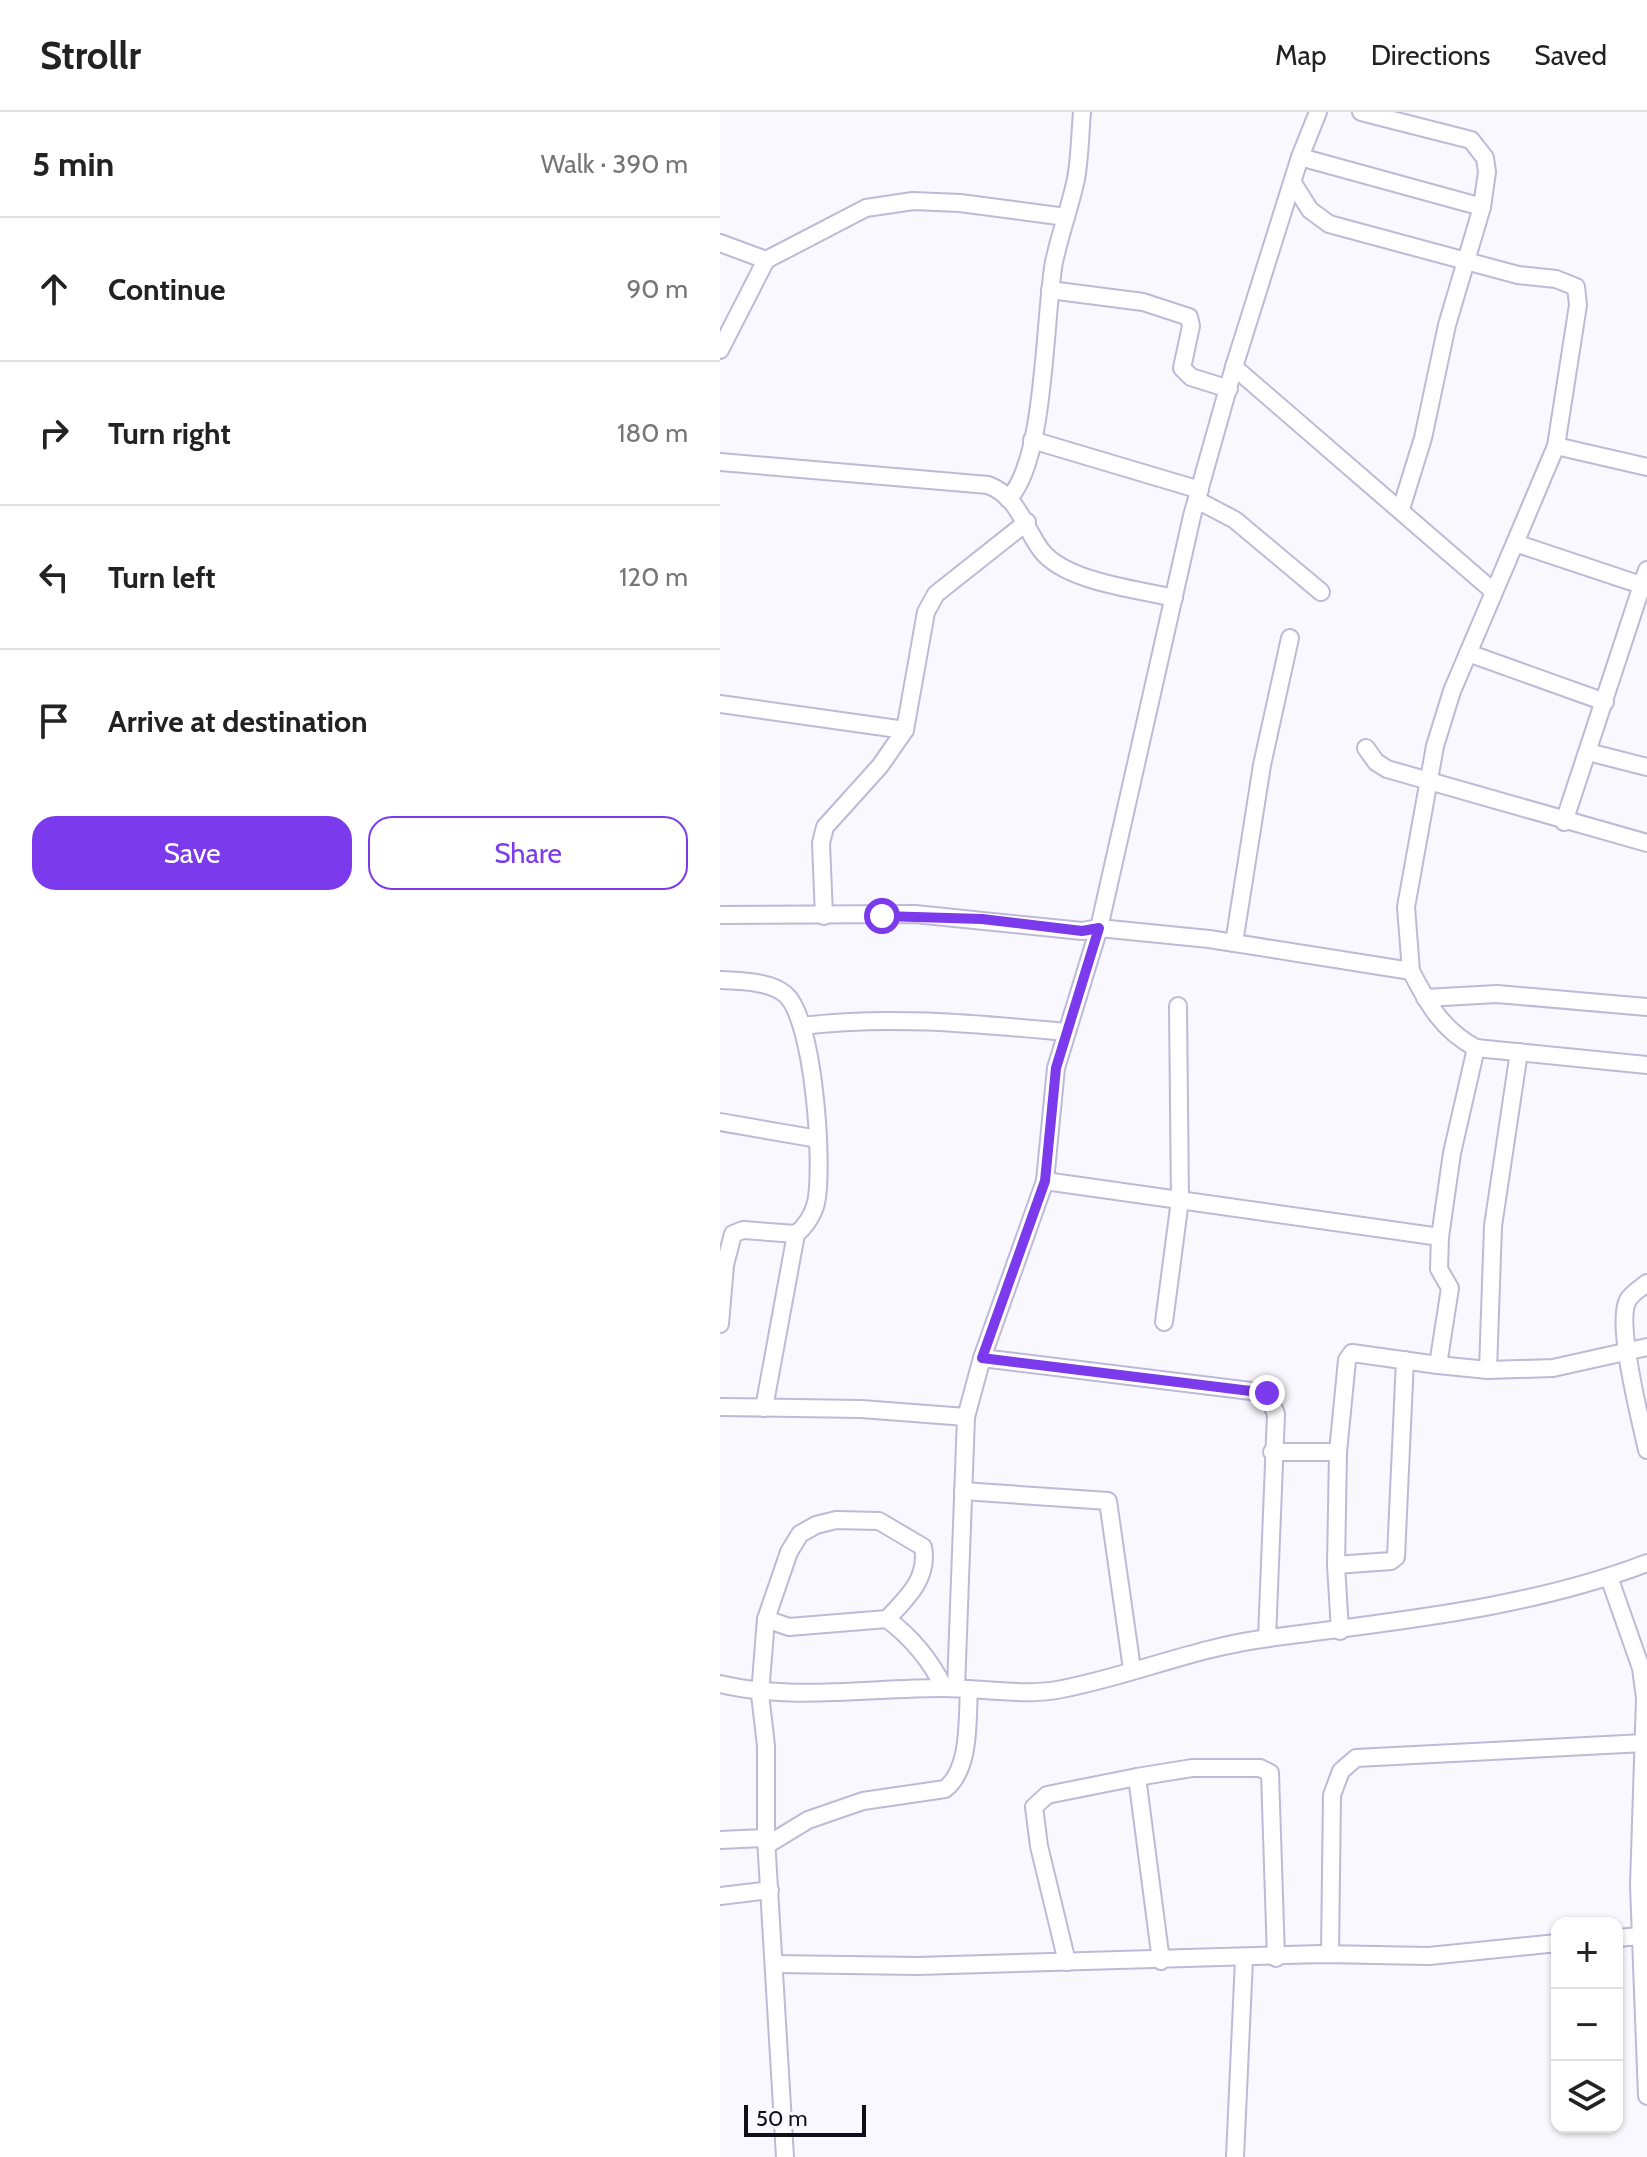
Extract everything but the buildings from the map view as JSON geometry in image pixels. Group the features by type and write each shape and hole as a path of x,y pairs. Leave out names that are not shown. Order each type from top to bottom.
{"street":[{"path":"1008,499 1018,490 1025,473 1032,440 1047,339 1050,290 1077,174 1082,112"},
{"path":"720,1840 767,1841 808,1820 863,1801 937,1791 953,1783 960,1771 964,1750 956,1688 966,1417 982,1358 1045,1181 1056,1068 1099,928 1198,495 1234,367 1300,157 1318,112"},
{"path":"1361,112 1453,133 1478,144 1487,172 1482,207 1435,375 1423,438 1401,509"},
{"path":"1300,157 1482,207"},
{"path":"1293,183 1310,210 1329,224 1518,275 1556,279 1576,287 1578,305 1556,446 1493,591 1435,746 1406,907 1411,971 1425,998 1452,1033 1476,1048 1647,1065"},
{"path":"720,350 766,260 866,208 913,201 960,203 1066,217"},
{"path":"720,243 766,260"},
{"path":"1050,290 1143,302 1189,317 1191,326 1182,368 1191,377 1229,389"},
{"path":"1234,367 1493,591"},
{"path":"1032,440 1198,495 1235,520 1321,592"},
{"path":"1556,446 1647,467"},
{"path":"720,462 974,482 1000,489 1027,522 1041,551 1072,573 1174,598"},
{"path":"824,916 821,843 825,827 880,766 905,730 926,612 936,594 1027,522"},
{"path":"1515,543 1645,581 1564,822"},
{"path":"1234,943 1262,765 1290,638"},
{"path":"1468,653 1605,702"},
{"path":"720,704 905,730"},
{"path":"1366,748 1376,762 1387,769 1564,822 1647,843"},
{"path":"1588,752 1647,767"},
{"path":"720,915 915,914 1082,931 1099,928 1234,943 1411,971"},
{"path":"720,980 773,986 793,1002 802,1026 818,1120 816,1204 803,1228 796,1234 764,1408"},
{"path":"1425,998 1497,994 1647,1007"},
{"path":"1164,1322 1180,1200 1178,1006"},
{"path":"802,1026 855,1019 917,1019 1067,1032"},
{"path":"1438,1365 1450,1288 1439,1269 1440,1237 1452,1153 1476,1048"},
{"path":"1488,1370 1493,1226 1519,1052"},
{"path":"720,1122 818,1139"},
{"path":"1045,1181 1440,1237"},
{"path":"720,1324 725,1265 733,1234 743,1230 796,1234"},
{"path":"1647,1283 1628,1300 1624,1313 1647,1450"},
{"path":"1340,1631 1336,1565 1338,1452 1348,1355 1359,1353 1488,1370 1553,1368 1647,1347"},
{"path":"982,1358 1267,1393 1276,1414 1272,1452 1267,1638"},
{"path":"1336,1565 1388,1561 1396,1557 1405,1360"},
{"path":"720,1407 861,1409 966,1417"},
{"path":"1272,1452 1338,1452"},
{"path":"963,1491 1108,1501 1132,1669"},
{"path":"785,2157 767,1841 766,1746 760,1694 766,1619 789,1552 800,1534 836,1520 879,1521 923,1547 926,1562 923,1576 887,1619"},
{"path":"720,1684 760,1694 956,1688 1053,1690 1267,1638 1340,1631 1467,1610 1609,1577 1647,1563"},
{"path":"1609,1577 1641,1668 1645,1740 1641,1936 1647,2096"},
{"path":"766,1619 789,1627 887,1619 904,1632 956,1688"},
{"path":"1330,1954 1332,1795 1345,1765 1356,1758 1645,1740"},
{"path":"1067,1962 1039,1846 1034,1807 1047,1795 1192,1768 1260,1768 1270,1773 1276,1958"},
{"path":"1137,1777 1161,1961"},
{"path":"720,1896 770,1890"},
{"path":"1623,1938 1641,1936"},
{"path":"774,1964 918,1966 1244,1959 1330,1954 1429,1956 1551,1944"},
{"path":"1235,2157 1244,1959"}],"route":[{"path":"882,916 915,914 982,919 1082,931 1099,928 1056,1068 1045,1181 982,1358 1267,1393"}]}
